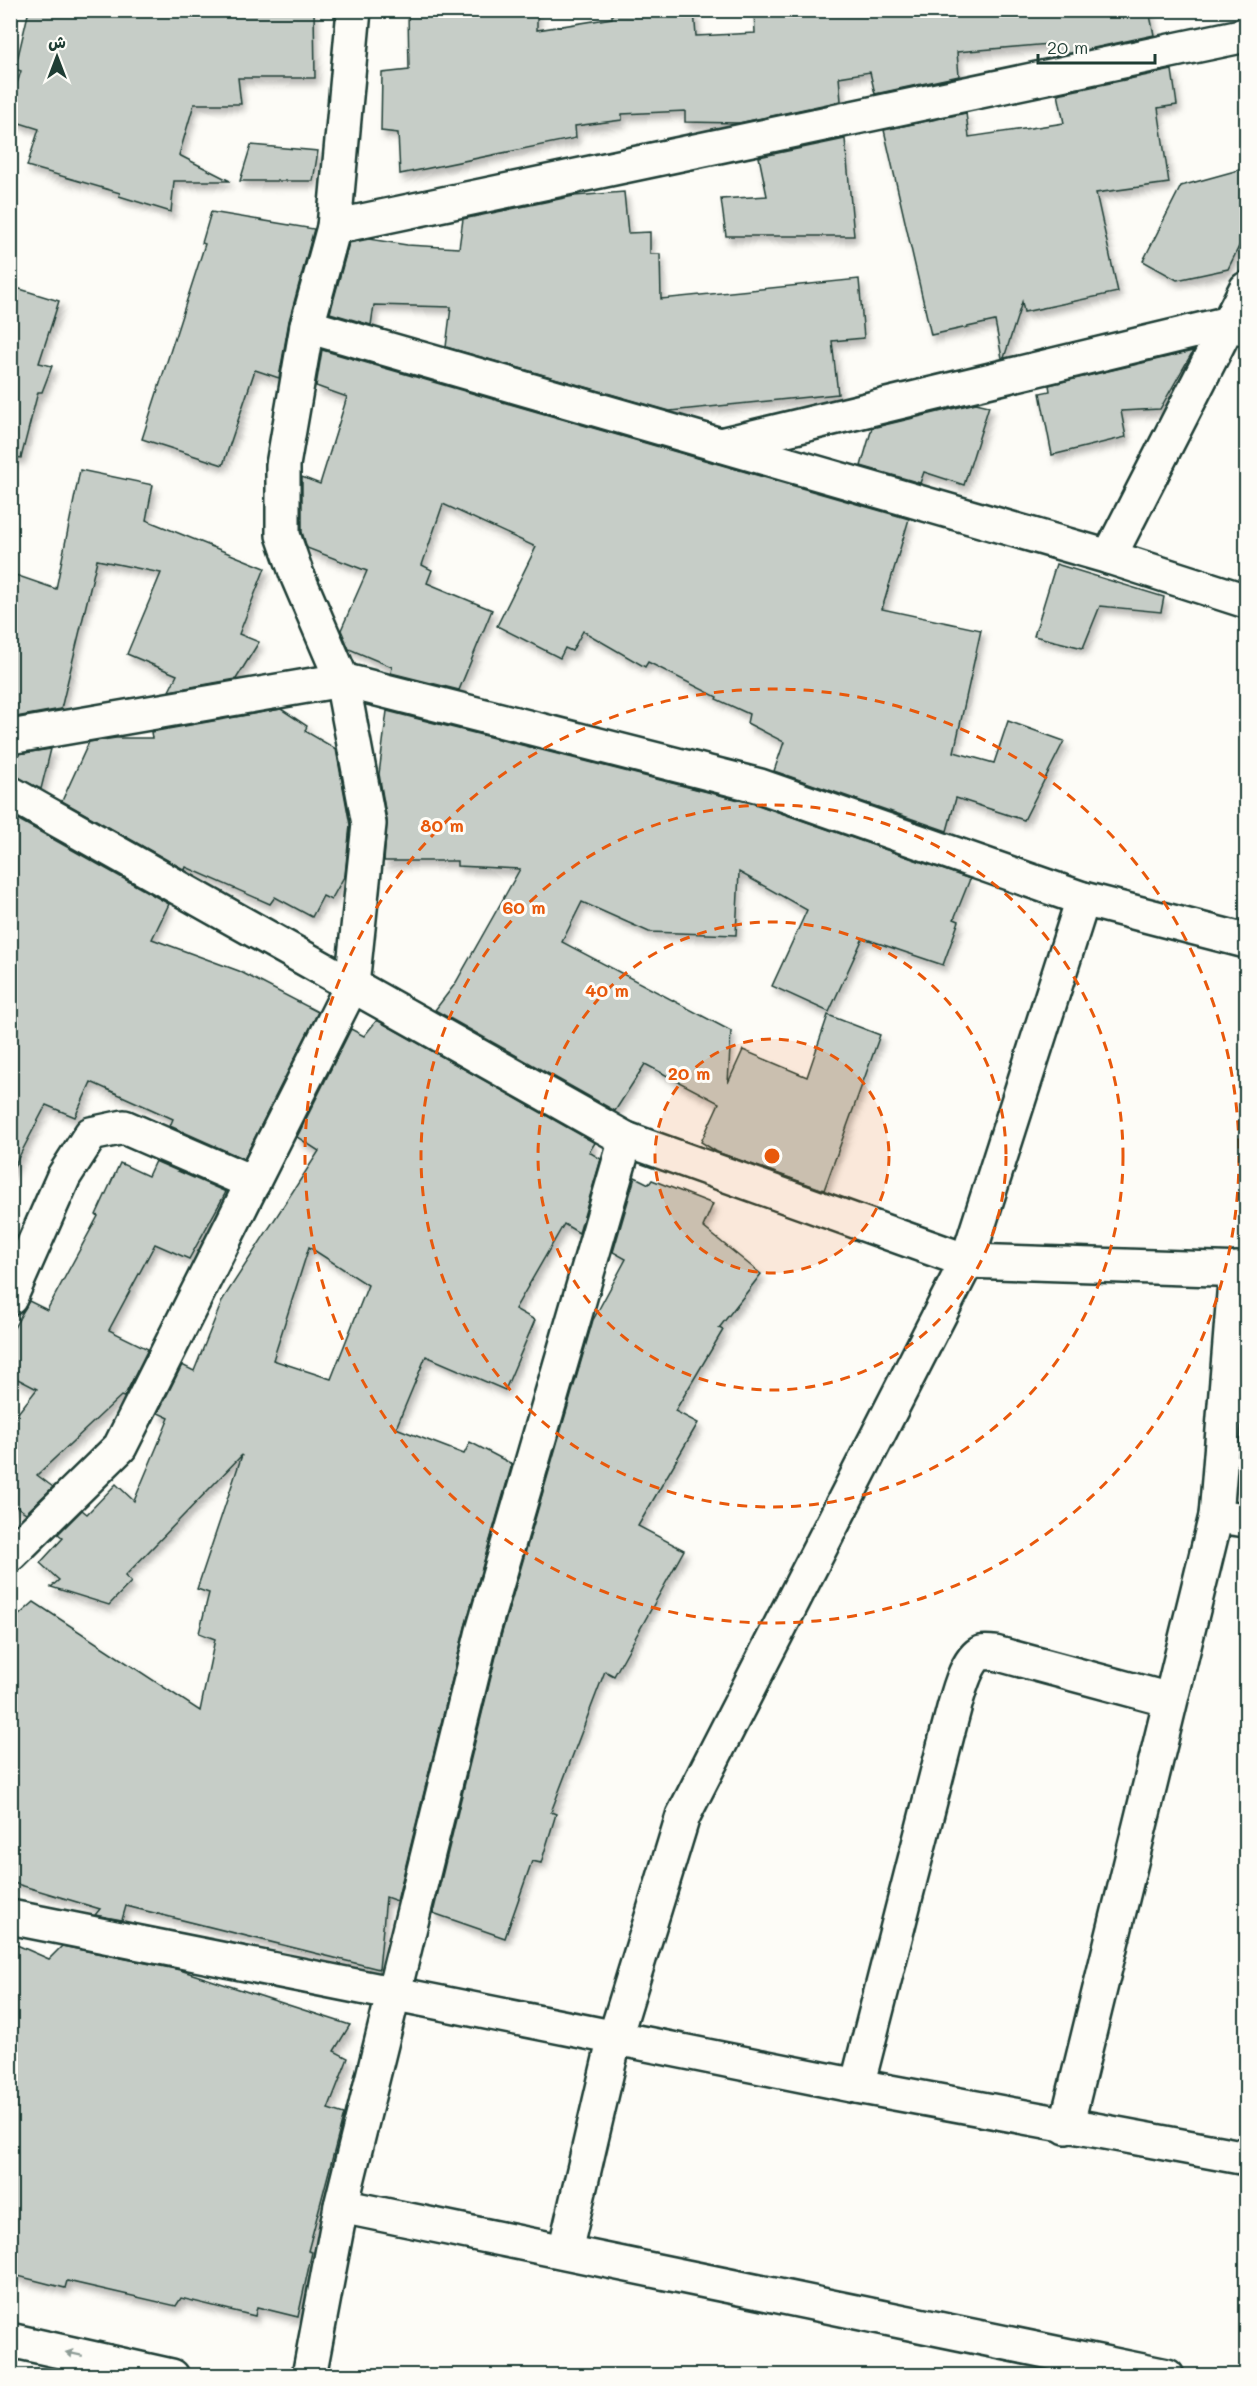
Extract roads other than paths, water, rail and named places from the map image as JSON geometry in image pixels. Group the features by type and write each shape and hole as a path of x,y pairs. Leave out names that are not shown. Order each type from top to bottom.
{"street":[{"path":"10,1555 120,1447 352,985 369,824 342,680 297,575 283,535 283,465 306,327 334,227 354,10"},
{"path":"334,227 1246,35"},
{"path":"1109,557 1238,326 1246,289"},
{"path":"719,445 1238,326"},
{"path":"306,327 1109,557 1246,601"},
{"path":"10,737 342,680 760,786 1083,899 1246,941"},
{"path":"10,794 626,1139 967,1261 1241,1269 1231,1518 1170,1700 1066,2127"},
{"path":"565,2250 615,2037 683,1816 967,1261 1083,899"},
{"path":"10,1298 64,1176 91,1134 124,1127 253,1184"},
{"path":"309,2376 341,2206 483,1631 626,1139"},
{"path":"857,2086 948,1731 960,1689 972,1661 980,1653 995,1653 1170,1700"},
{"path":"10,1917 1066,2127 1246,2158"},
{"path":"341,2206 565,2250 1167,2376"},
{"path":"10,2340 172,2376"}]}
